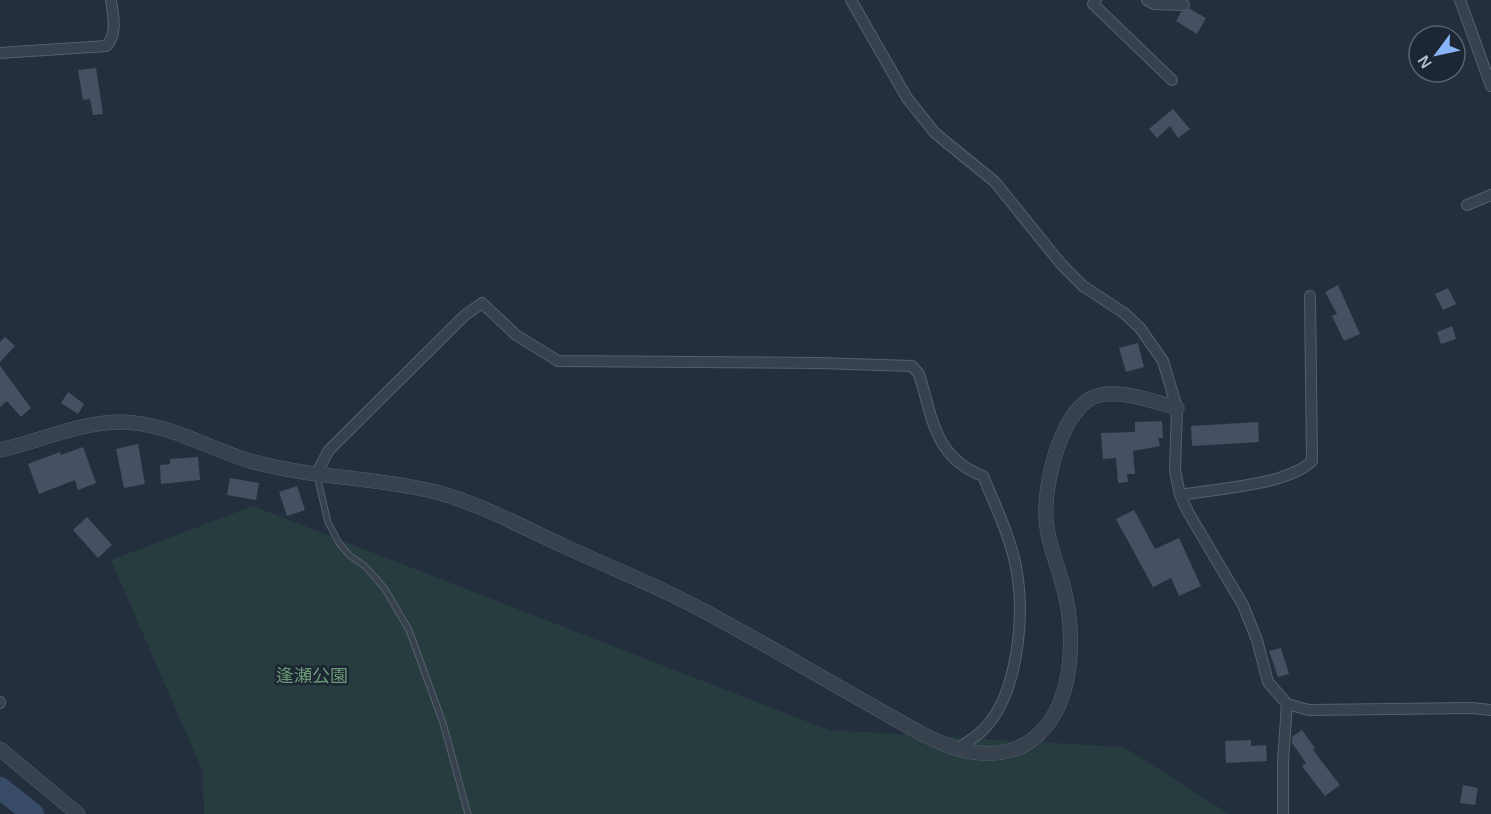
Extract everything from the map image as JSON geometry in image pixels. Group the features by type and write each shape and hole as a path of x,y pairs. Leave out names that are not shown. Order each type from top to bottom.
{"street":[{"path":"0,53 106,46 112,37 114,27 111,0"},
{"path":"851,0 907,98 935,133 995,182 1074,278 1124,313 1140,328 1163,361 1177,408 1175,470 1180,495 1243,605 1257,640 1268,682 1287,704 1295,708 1335,712 1472,708 1491,710"},
{"path":"1096,0 1094,4 1172,80"},
{"path":"1147,0 1154,4 1184,5"},
{"path":"1460,0 1491,86"},
{"path":"1467,205 1491,195"},
{"path":"1180,495 1283,478 1303,470 1312,461 1310,296"},
{"path":"316,474 329,450 464,316 482,303 516,335 558,361 912,366 919,374 937,437 945,452 967,470 983,476 1016,566 1020,608 1019,637 1006,692 984,730 957,749"},
{"path":"0,450 102,422 129,422 179,434 252,461 316,474 436,492 490,512 699,608 893,718 957,749 1007,753 1027,746 1046,728 1061,699 1068,674 1071,640 1066,597 1046,521 1046,493 1071,416 1087,399 1103,394 1177,408"},
{"path":"1283,814 1283,749 1287,704"},
{"path":"0,749 78,814"}],"lane":[{"path":"316,474 328,522 339,543 349,555 366,567 385,589 409,630 444,723 468,814"}],"green space":[{"name":"逢瀬公園","path":"253,506 829,730 1124,747 1229,814 204,814 202,770 111,560"}],"building":[{"path":"1190,9 1206,18 1197,34 1176,21 1181,12"},
{"path":"96,68 103,114 93,115 90,99 83,100 78,70"},
{"path":"1173,109 1190,129 1178,138 1170,126 1157,138 1149,129"},
{"path":"1338,285 1360,334 1344,341 1332,316 1337,314 1325,292"},
{"path":"1448,288 1456,304 1443,310 1435,294"},
{"path":"1452,326 1456,339 1441,344 1437,332"},
{"path":"5,337 15,346 0,362 0,342"},
{"path":"1138,343 1144,367 1126,372 1119,348"},
{"path":"0,366 31,408 21,417 7,401 0,407"},
{"path":"68,392 84,404 78,414 61,403"},
{"path":"1162,421 1163,438 1158,438 1160,446 1133,451 1135,474 1127,474 1128,482 1118,483 1116,458 1103,459 1101,433 1135,432 1135,422"},
{"path":"1258,422 1259,442 1192,446 1191,426"},
{"path":"138,444 145,484 124,488 116,449"},
{"path":"83,447 96,483 78,490 75,480 39,494 28,464 60,452 61,455"},
{"path":"198,457 200,480 161,484 160,465 170,464 170,459"},
{"path":"230,478 259,483 256,500 227,495"},
{"path":"297,486 305,510 287,516 279,492"},
{"path":"1134,510 1155,549 1179,538 1201,586 1179,596 1171,578 1153,587 1116,519"},
{"path":"87,517 112,545 98,558 73,530"},
{"path":"1281,648 1289,674 1278,677 1269,651"},
{"path":"1302,730 1315,748 1313,750 1340,785 1325,796 1302,766 1306,763 1292,743 1292,737"},
{"path":"1251,740 1251,746 1266,745 1267,761 1226,763 1225,741"},
{"path":"1463,785 1478,788 1475,805 1460,803"}],"waterway":[{"path":"0,788 33,814"}]}
